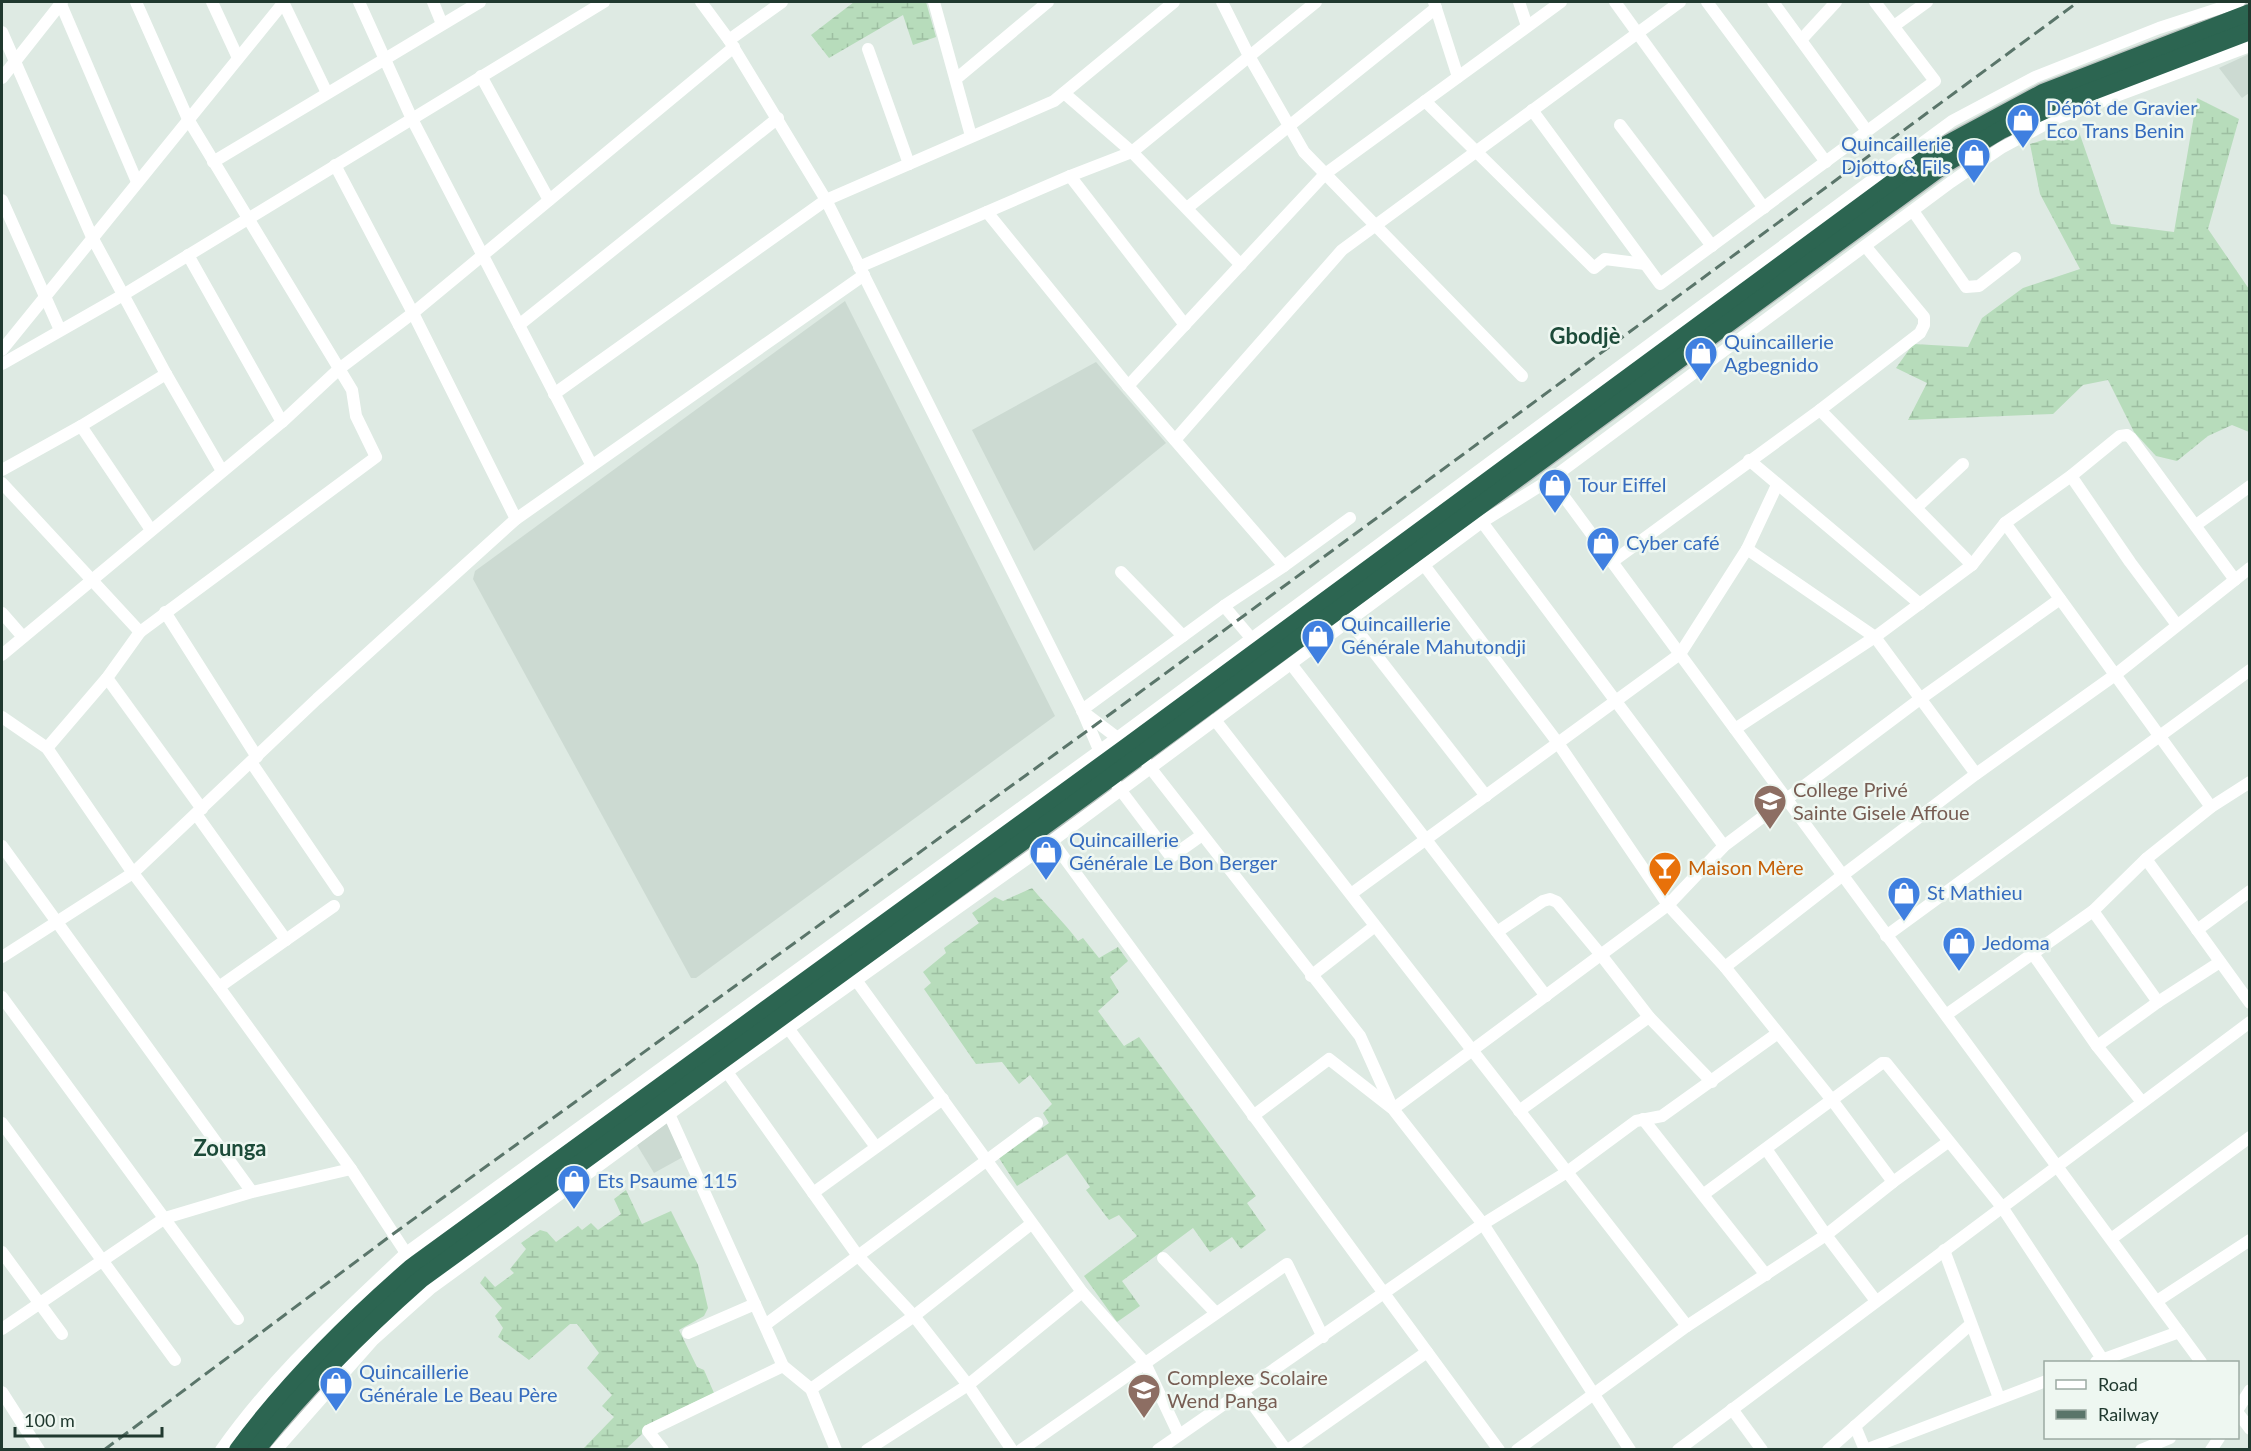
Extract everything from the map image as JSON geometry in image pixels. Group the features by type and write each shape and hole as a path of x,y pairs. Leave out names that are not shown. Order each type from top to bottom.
{"highway":[{"path":"1134,752 1936,150 2043,93 2250,13"},
{"path":"238,1449 321,1352 411,1268 1109,770 1946,163 2001,130 2051,107 2250,31"},
{"path":"256,1449 333,1363 391,1305 422,1280 1109,770"}],"street":[{"path":"2,78 60,2 137,182"},
{"path":"47,748 107,678 140,633 165,612 376,457 356,416 352,390 188,119 136,2"},
{"path":"212,2 238,58"},
{"path":"2,350 283,2 327,93"},
{"path":"358,2 412,119 591,464"},
{"path":"433,2 442,24"},
{"path":"213,162 480,2"},
{"path":"2,364 123,295 604,2"},
{"path":"701,2 778,118 826,200 1082,710 1109,770 1171,857 1202,835"},
{"path":"2,655 282,422 339,369 413,313 782,2"},
{"path":"934,2 971,136"},
{"path":"1028,2 1032,15"},
{"path":"956,78 1048,2"},
{"path":"554,394 826,200 1054,101 1174,2"},
{"path":"1222,2 1249,56 1304,152 1522,376"},
{"path":"2,957 134,873 317,699 516,519 591,464 861,271 987,212 1070,176 1132,153 1316,2"},
{"path":"1519,2 1527,26"},
{"path":"1128,386 1325,174 1561,2"},
{"path":"1615,2 1764,208"},
{"path":"1175,440 1342,250 1680,2"},
{"path":"1707,2 1826,162"},
{"path":"1773,2 1867,131"},
{"path":"1801,40 1836,2"},
{"path":"1532,111 1660,284 1935,81 1875,2"},
{"path":"1894,26 1927,2"},
{"path":"221,1449 287,1367 406,1253 1134,752 1251,638 1952,121 2035,77 2159,28 2239,2"},
{"path":"1187,208 1435,5 1458,77"},
{"path":"2,32 92,237 166,374 222,471"},
{"path":"1134,752 1215,720 1482,522 1551,479 2001,148 2055,119 2250,46"},
{"path":"868,50 909,164"},
{"path":"481,76 549,200"},
{"path":"1064,93 1132,153 1241,265"},
{"path":"1425,101 1594,268 1605,259 1645,264"},
{"path":"519,325 778,118"},
{"path":"1620,125 1712,246"},
{"path":"335,165 413,313 516,519"},
{"path":"1070,176 1185,325"},
{"path":"2,200 60,330"},
{"path":"1913,211 1966,287 1979,286 2015,258"},
{"path":"987,212 1128,386 1284,566"},
{"path":"1612,562 1820,410 1920,333 1924,325 1924,317 1866,247"},
{"path":"188,255 282,422"},
{"path":"2,471 166,374"},
{"path":"1820,410 1972,565"},
{"path":"81,426 151,530"},
{"path":"1735,729 1875,637 1972,565 2006,523 2071,476 2120,436 2127,435 2131,438 2235,580"},
{"path":"1749,460 1920,604"},
{"path":"1917,507 1963,464"},
{"path":"2071,476 2177,625"},
{"path":"1551,479 2200,1361"},
{"path":"2,483 140,633"},
{"path":"1351,894 1680,654 1747,549 1777,484"},
{"path":"2196,525 2250,486"},
{"path":"1082,710 1224,606 1350,518"},
{"path":"1482,522 1724,846"},
{"path":"2006,523 2211,807"},
{"path":"1747,549 1875,637 1976,774"},
{"path":"1425,565 1558,743 1668,906 1725,967 1832,1100 1893,1182"},
{"path":"1725,967 1976,774 2115,675 2250,568"},
{"path":"1121,572 1183,636"},
{"path":"1393,1109 1668,906 1724,846 1920,699 2060,598"},
{"path":"1224,606 1251,638"},
{"path":"165,612 254,760 338,890"},
{"path":"2,613 23,637"},
{"path":"1349,620 1486,795"},
{"path":"1290,664 1546,996"},
{"path":"1886,936 2250,670"},
{"path":"107,678 286,940"},
{"path":"1082,710 1134,752 1360,1036 1393,1109 1483,1224 1630,1449"},
{"path":"2,717 47,748 134,873 351,1169 406,1253"},
{"path":"1215,720 1687,1326"},
{"path":"276,1449 373,1340 430,1289 727,1072 1052,841 1109,770"},
{"path":"1946,1015 2093,911 2146,860 2211,807 2250,783"},
{"path":"1052,841 1499,1449"},
{"path":"2,846 252,1192"},
{"path":"2146,860 2250,1003"},
{"path":"2197,930 2250,891"},
{"path":"1497,932 1550,899 1557,902 1649,1017 1712,1082"},
{"path":"219,987 334,906"},
{"path":"2093,911 2158,1002"},
{"path":"1311,976 1375,926"},
{"path":"2033,954 2097,1046 2142,1102"},
{"path":"2097,1046 2158,1002 2220,962"},
{"path":"856,980 1082,1292 1145,1363 1179,1435"},
{"path":"2,996 238,1319"},
{"path":"1519,1111 1649,1017"},
{"path":"1677,1449 2250,1022"},
{"path":"789,1028 876,1147"},
{"path":"1158,1449 1323,1337 1483,1224 1567,1172 1636,1121 1662,1116 1778,1034"},
{"path":"1253,1116 1329,1059 1393,1109"},
{"path":"1704,1194 1882,1063 1886,1063 2002,1207 2099,1361 2179,1332"},
{"path":"727,1072 858,1256 914,1316 968,1385 1012,1449"},
{"path":"813,1193 943,1098"},
{"path":"669,1114 783,1366 811,1389 836,1449"},
{"path":"1643,1119 1766,1275"},
{"path":"2,1123 175,1360"},
{"path":"765,1325 1037,1123"},
{"path":"2111,1239 2250,1137"},
{"path":"1517,1449 1687,1326 1826,1235 1948,1142"},
{"path":"1766,1149 1826,1235 1876,1301"},
{"path":"2,1329 165,1218 252,1192 351,1169"},
{"path":"811,1389 914,1316 1032,1224"},
{"path":"2157,1301 2250,1240"},
{"path":"1944,1250 1999,1398"},
{"path":"2,1252 62,1334"},
{"path":"1163,1258 1216,1313"},
{"path":"1021,1449 1287,1264 1323,1337"},
{"path":"867,1449 968,1385 1082,1292"},
{"path":"688,1333 755,1304"},
{"path":"1828,1449 1971,1324"},
{"path":"1243,1391 1287,1449 1427,1352"},
{"path":"663,1449 648,1431 783,1366"},
{"path":"1855,1426 1865,1449 2044,1382"},
{"path":"2239,1409 2250,1390"},
{"path":"2,1392 39,1449"},
{"path":"1732,1409 1762,1449"},
{"path":"2239,1412 2250,1429"},
{"path":"2140,1449 2165,1439"}],"shaded area":[{"path":"2249,54 2249,93 2242,98 2219,68"},
{"path":"845,301 1055,716 696,978 691,978 473,579 475,571"},
{"path":"1096,362 1166,443 1034,551 972,430"},
{"path":"667,1123 683,1157 654,1173 637,1145"}],"green space":[{"path":"854,2 926,2 936,37 913,45 903,15 829,58 811,35"},
{"path":"2197,98 2239,119 2208,229 2249,289 2249,432 2232,425 2208,436 2177,461 2156,456 2134,432 2108,380 2083,385 2053,414 1908,420 1927,383 1896,368 1913,344 1968,347 1982,318 2023,288 2080,269 2040,194 2030,144 2078,129 2111,224 2174,232"},
{"path":"1032,888 1078,941 1083,938 1099,958 1118,947 1128,961 1110,977 1119,992 1098,1011 1124,1046 1139,1037 1256,1196 1247,1203 1266,1230 1241,1249 1232,1237 1210,1252 1193,1228 1122,1281 1140,1306 1117,1322 1084,1276 1137,1236 1119,1215 1109,1220 1086,1190 1090,1187 1067,1154 1017,1186 999,1158 1049,1123 1043,1113 1052,1104 1030,1075 1019,1084 1002,1062 976,1064 924,989 931,983 923,972 946,953 944,948 979,923 972,913 995,897 1003,901"},
{"path":"626,1190 642,1224 671,1211 698,1265 708,1308 704,1316 679,1330 697,1367 704,1370 714,1393 644,1426 642,1434 626,1449 583,1449 614,1417 602,1406 612,1395 587,1368 599,1353 577,1324 570,1324 529,1360 498,1337 503,1328 495,1316 502,1308 480,1283 485,1276 495,1287 514,1273 510,1269 526,1249 521,1243 540,1230 547,1232 556,1242 578,1226 582,1230 591,1223 598,1230 621,1214 614,1199"}],"railway":[{"path":"104,1450 393,1234 1098,723 2078,2"}],"place":[{"name":"Dépôt de Gravier Eco Trans Benin","path":"2023,149"},
{"name":"Quincaillerie Djotto & Fils","path":"1974,184"},
{"name":"Quincaillerie Agbegnido","path":"1701,382"},
{"name":"Tour Eiffel","path":"1555,514"},
{"name":"Cyber café","path":"1603,572"},
{"name":"Quincaillerie Générale Mahutondji","path":"1318,665"},
{"name":"College Privé Sainte Gisele Affoue","path":"1770,830"},
{"name":"Quincaillerie Générale Le Bon Berger","path":"1046,881"},
{"name":"Maison Mère","path":"1665,897"},
{"name":"St Mathieu","path":"1904,922"},
{"name":"Jedoma","path":"1959,972"},
{"name":"Ets Psaume 115","path":"574,1210"},
{"name":"Quincaillerie Générale Le Beau Père","path":"336,1412"},
{"name":"Complexe Scolaire Wend Panga","path":"1144,1419"}],"district":[{"name":"Gbodjè","path":"1585,336"},
{"name":"Zounga","path":"230,1148"}]}
